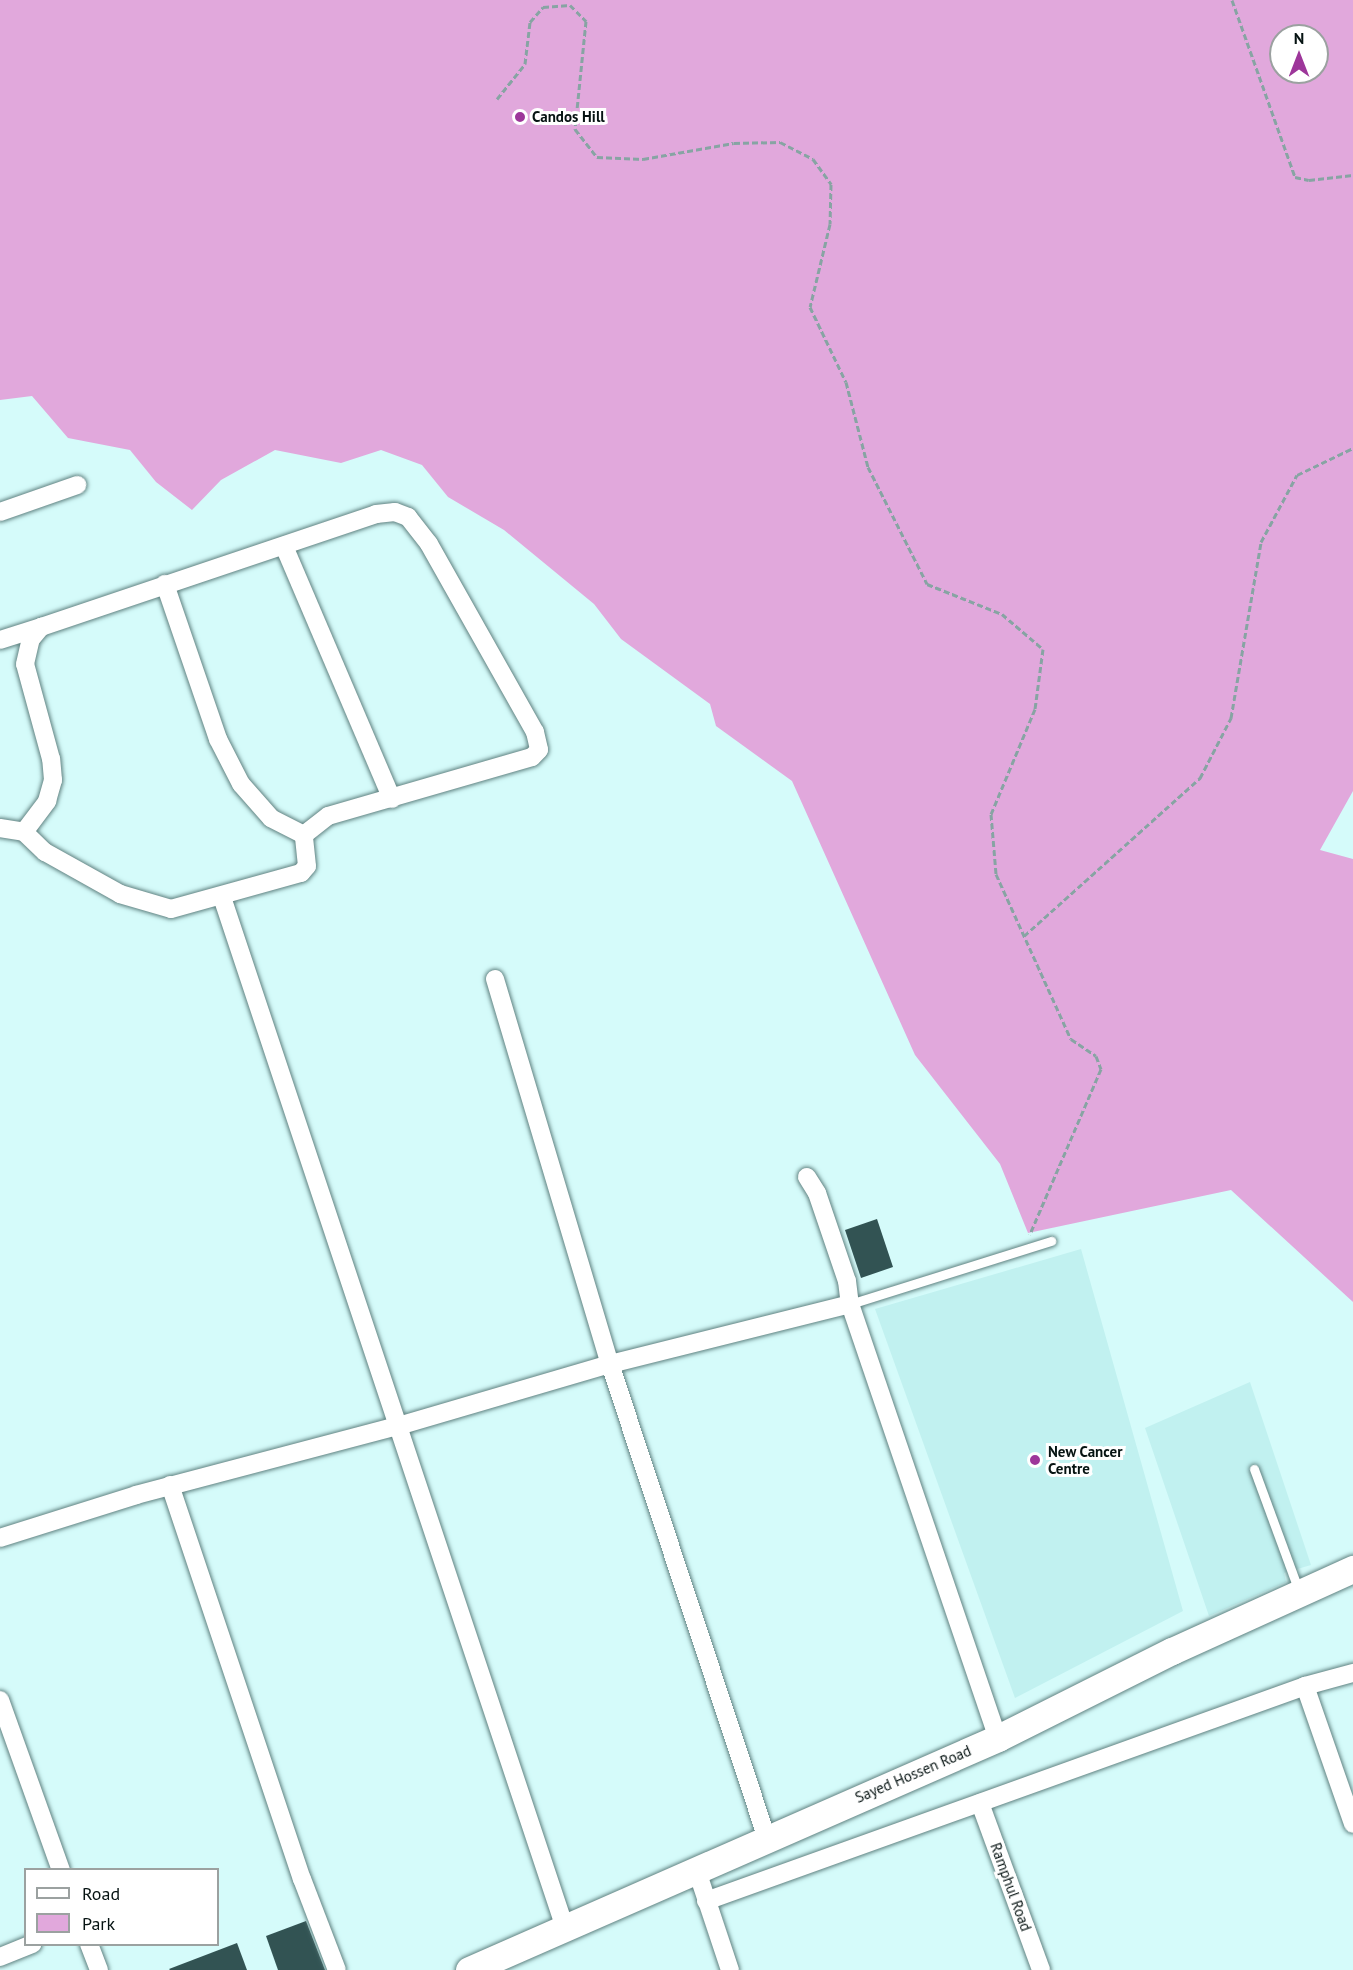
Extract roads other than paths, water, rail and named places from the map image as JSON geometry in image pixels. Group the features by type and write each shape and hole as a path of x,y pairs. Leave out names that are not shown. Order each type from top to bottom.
{"main road":[{"name":"Sayed Hossen Road","path":"469,1970 766,1836 998,1738 1353,1569"}],"street":[{"path":"0,512 77,485"},
{"path":"0,640 376,514 395,512 408,517 429,544 540,741 532,757 328,816 304,835"},
{"path":"284,546 392,799"},
{"path":"165,584 218,739 241,784 271,818 304,835"},
{"path":"24,832 47,801 53,780 51,759 26,664 31,639 41,627"},
{"path":"0,828 24,832 45,852 120,894 171,909 222,897 301,873 309,859 304,835"},
{"path":"222,897 565,1928"},
{"path":"495,979 610,1364 766,1836"},
{"path":"807,1177 817,1193 847,1281 850,1304 998,1738"},
{"path":"0,1538 170,1485 398,1426 610,1364 850,1304"},
{"path":"170,1485 302,1879 337,1970"},
{"path":"706,1901 1305,1686 1353,1673"},
{"path":"1305,1686 1353,1824"},
{"path":"0,1700 61,1868"},
{"name":"Ramphul Road","path":"980,1803 1041,1970"},
{"path":"696,1868 730,1970"},
{"path":"0,1957 27,1946"},
{"path":"90,1946 99,1970"}],"lane":[{"path":"850,1304 1051,1241"},
{"path":"1254,1469 1300,1593"}],"place":[{"name":"Candos Hill","path":"520,117"},
{"name":"New Cancer Centre","path":"1035,1460"}]}
